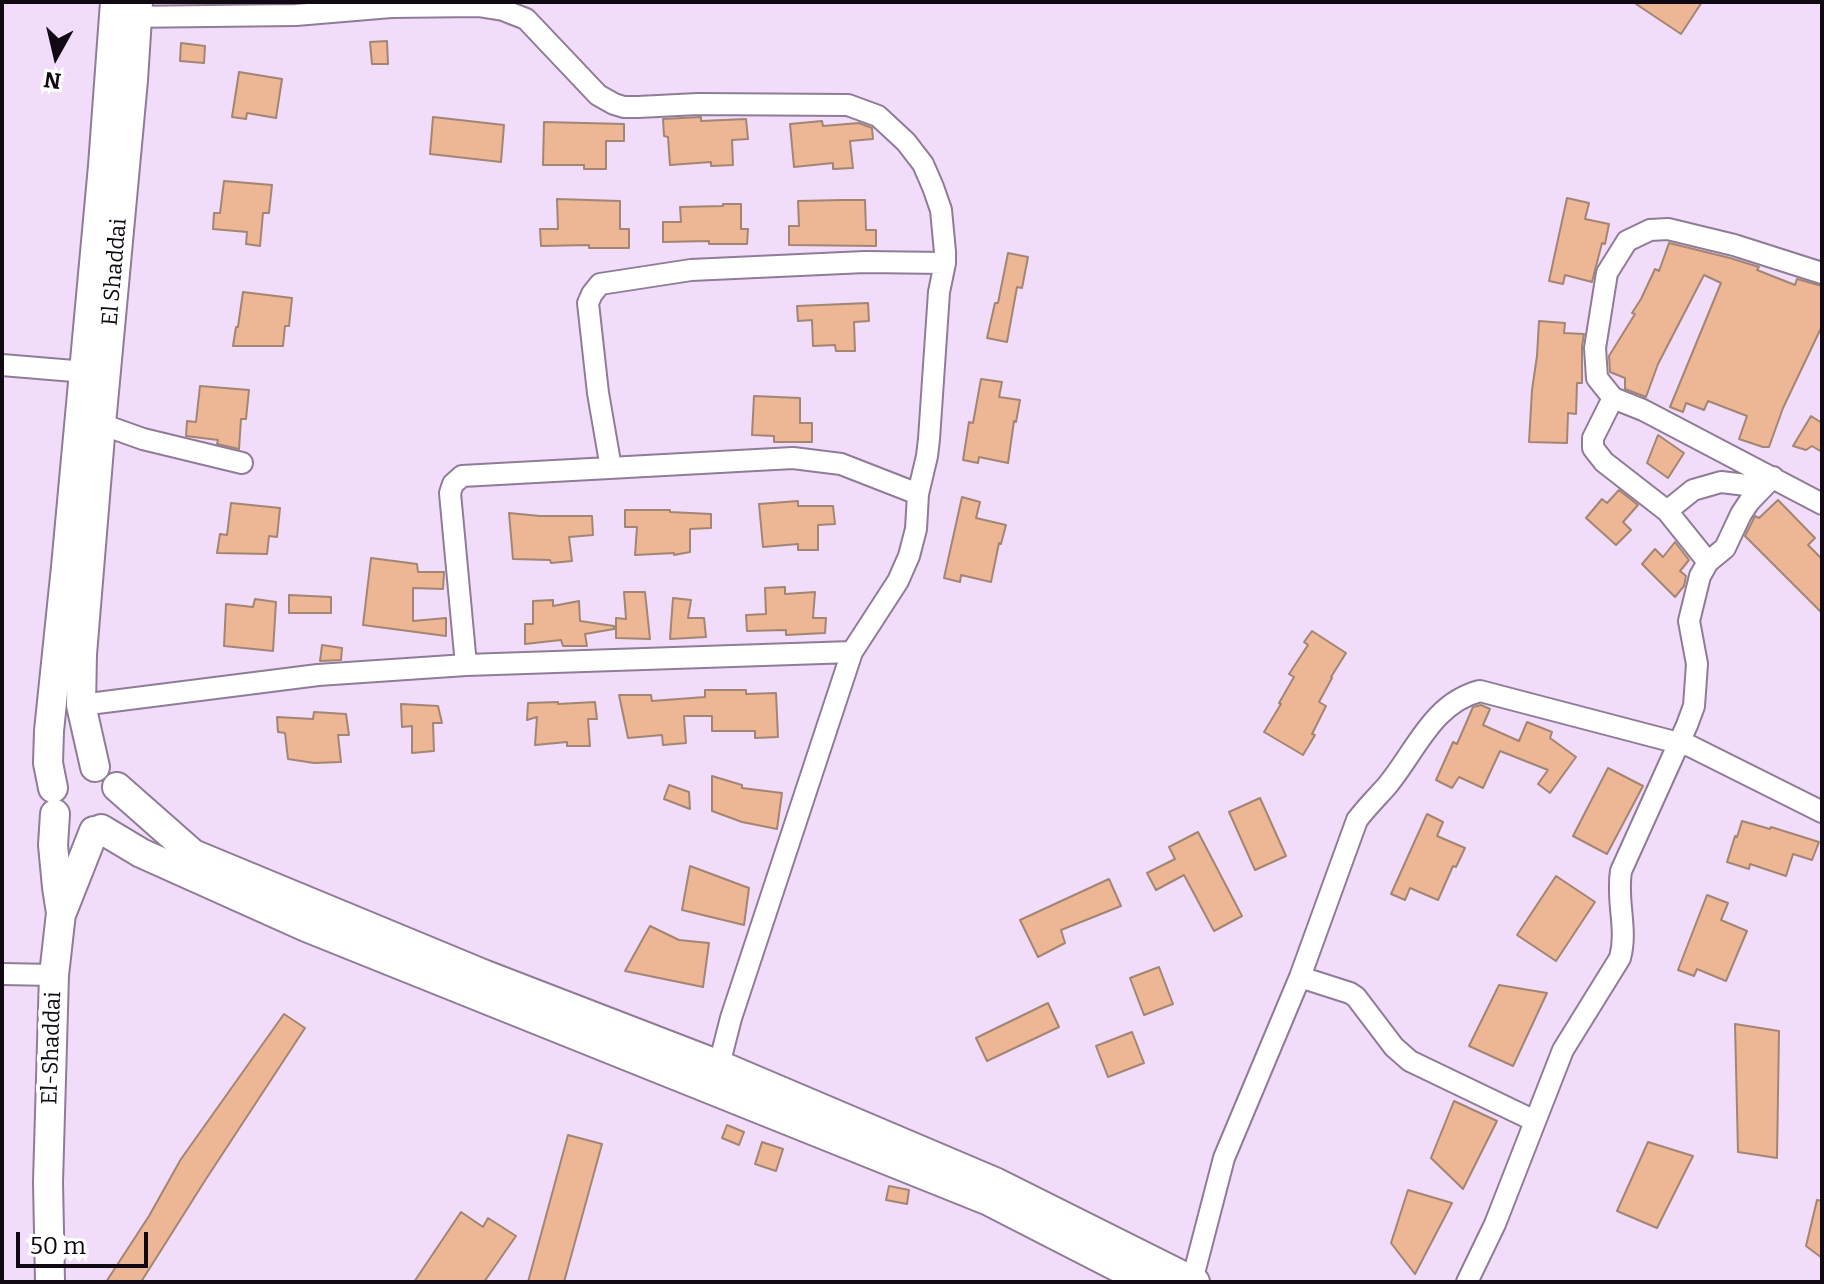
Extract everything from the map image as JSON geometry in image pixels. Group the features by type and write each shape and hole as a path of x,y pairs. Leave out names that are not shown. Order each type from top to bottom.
{"street":[{"path":"95,767 81,705 82,654 101,424 95,373 126,9 296,15 391,7 478,6 503,10 526,19 598,95 614,104 638,107 698,104 848,105 878,116 906,142 923,164 941,210 945,263 937,311 927,456 918,494 916,529 898,581 852,652 731,1018 719,1065"},
{"path":"1822,273 1734,245 1668,229 1650,230 1627,241 1607,273 1595,348 1597,378 1613,398 1643,410 1768,482 1822,504"},
{"path":"611,468 598,393 588,303 600,284 691,270 865,262 945,263"},
{"path":"2,365 95,373"},
{"name":"El-Shaddai","path":"50,1282 48,1182 54,975 61,913 53,845 54,801 48,763 49,731 66,567 95,373"},
{"path":"1613,398 1593,438 1593,448 1604,462 1667,511 1708,562"},
{"path":"101,424 143,439 242,463"},
{"path":"466,665 450,493 453,484 462,476 793,458 841,464 918,494"},
{"path":"1667,511 1693,490 1721,482 1768,482"},
{"path":"1467,1282 1495,1224 1563,1050 1620,958 1624,944 1619,885 1621,871 1694,706 1697,664 1689,621 1700,576 1708,562 1725,548 1741,514 1768,482"},
{"path":"81,705 318,675 466,665 852,652"},
{"path":"1147,1282 993,1192 479,984 193,854 117,787 105,771 85,765 75,767 58,779 54,801 62,823 72,829 82,832 97,830 292,921 479,984 719,1065 1194,1281 1224,1158 1300,977 1357,820 1386,787 1433,719 1466,695 1480,691 1679,742 1822,812"},
{"path":"61,913 97,830 115,816 117,787"},
{"path":"2,974 54,975"},
{"path":"1300,977 1356,997 1394,1047 1410,1061 1535,1121"}],"building":[{"path":"1633,2 1702,2 1681,34"},
{"path":"387,41 388,64 372,64 370,42"},
{"path":"181,43 205,46 204,63 180,61"},
{"path":"239,72 282,79 276,118 247,113 246,119 232,117"},
{"path":"433,117 504,125 501,162 430,154"},
{"path":"701,117 701,121 746,119 748,139 732,140 733,165 711,166 711,162 670,165 663,119"},
{"path":"822,121 823,126 859,123 872,128 873,139 850,141 853,168 833,169 833,163 794,167 790,124"},
{"path":"544,122 624,124 624,141 606,141 606,169 584,169 584,165 543,165"},
{"path":"224,181 272,185 269,213 263,213 260,246 246,244 247,232 213,229 214,213 220,213"},
{"path":"1567,198 1589,203 1585,219 1609,224 1592,282 1565,275 1563,284 1549,281"},
{"path":"557,199 620,201 620,229 629,229 629,248 541,246 540,229 558,229"},
{"path":"865,200 866,230 876,230 876,246 789,245 789,226 799,226 798,201"},
{"path":"741,204 741,229 748,229 747,244 663,242 663,222 681,222 680,207"},
{"path":"1669,243 1759,267 1757,270 1795,285 1797,279 1822,286 1822,326 1783,408 1769,447 1739,439 1747,416 1708,401 1704,410 1686,403 1683,412 1670,407 1721,283 1704,275 1658,364 1646,397 1625,389 1625,378 1610,372 1609,356 1635,314 1632,313 1655,269 1659,271"},
{"path":"1008,253 1028,257 1022,288 1017,287 1007,342 987,338"},
{"path":"243,292 292,298 283,346 233,346"},
{"path":"868,303 869,321 854,322 855,351 836,351 835,345 813,346 812,320 798,321 797,306"},
{"path":"1539,321 1565,323 1564,333 1584,334 1582,383 1577,383 1576,414 1568,413 1567,443 1529,442"},
{"path":"981,379 1002,382 999,397 1020,400 1008,463 979,457 978,463 963,460"},
{"path":"200,386 249,390 246,419 241,419 239,449 217,444 218,440 186,436 187,421 196,422"},
{"path":"754,396 800,398 800,423 812,423 812,442 774,442 774,436 752,435"},
{"path":"1811,416 1822,423 1822,452 1812,446 1806,450 1793,446"},
{"path":"1658,435 1684,453 1668,478 1647,463"},
{"path":"1619,490 1638,505 1623,522 1631,530 1616,545 1586,518 1602,499 1607,503"},
{"path":"962,497 980,502 976,518 1006,525 991,582 961,575 960,582 944,578"},
{"path":"1778,500 1815,538 1808,545 1822,559 1822,613 1745,536 1755,516 1759,518"},
{"path":"798,501 798,506 833,506 835,524 818,525 818,550 798,550 798,544 763,547 759,504"},
{"path":"231,503 280,508 277,537 269,536 267,554 217,553 220,534 227,535"},
{"path":"625,510 711,514 711,528 690,529 690,552 635,555 637,527 625,527"},
{"path":"509,513 592,516 593,535 569,537 572,561 551,563 550,560 513,559"},
{"path":"1675,542 1689,560 1680,571 1686,576 1684,586 1675,597 1642,564 1655,549 1663,557"},
{"path":"371,558 417,564 418,572 444,572 443,589 413,588 413,621 446,618 446,636 363,625"},
{"path":"785,587 785,594 815,592 813,618 826,618 825,633 786,635 786,630 747,631 746,615 766,614 765,588"},
{"path":"624,592 645,592 650,639 616,638 616,618 626,619"},
{"path":"289,595 331,597 331,613 289,613"},
{"path":"673,598 691,600 688,618 704,618 706,637 670,639"},
{"path":"255,599 276,602 273,651 224,646 226,604 253,607"},
{"path":"553,600 553,606 579,601 580,621 614,626 614,629 585,634 587,646 563,646 561,640 525,644 525,624 533,624 533,601"},
{"path":"1312,631 1346,653 1319,702 1326,706 1303,755 1264,732 1294,677 1289,674 1308,645 1304,642"},
{"path":"322,645 342,648 341,660 320,661"},
{"path":"705,690 776,693 778,737 755,738 755,731 712,731 712,716 684,716 686,743 663,745 662,735 628,738 619,695 651,695 652,701 705,697"},
{"path":"595,702 597,719 588,719 590,746 567,746 567,742 535,745 537,717 527,720 528,703"},
{"path":"401,704 438,706 442,723 433,723 434,751 412,753 412,726 402,727"},
{"path":"1481,705 1490,709 1483,725 1519,741 1527,722 1552,732 1550,738 1576,757 1550,793 1538,784 1548,770 1500,751 1483,788 1459,777 1452,788 1436,780 1453,742 1457,744 1473,707"},
{"path":"314,712 346,714 349,735 338,735 341,762 314,763 288,759 285,733 278,732 277,717 313,719"},
{"path":"1608,768 1643,786 1607,854 1573,836"},
{"path":"712,776 742,785 742,788 782,793 777,829 742,822 712,811"},
{"path":"669,785 689,792 690,809 664,799"},
{"path":"1260,798 1286,856 1255,870 1229,812"},
{"path":"1427,814 1443,822 1437,836 1465,848 1438,900 1410,888 1405,900 1391,894"},
{"path":"1742,821 1819,842 1812,860 1793,854 1786,876 1750,864 1749,869 1727,862"},
{"path":"1198,832 1242,916 1214,931 1184,875 1156,890 1147,873 1175,859 1169,847"},
{"path":"690,866 749,888 744,925 682,910"},
{"path":"1556,876 1595,902 1556,961 1517,935"},
{"path":"1109,879 1121,906 1061,930 1065,943 1038,957 1020,920"},
{"path":"1707,895 1728,903 1721,920 1747,931 1726,981 1697,969 1694,976 1678,970"},
{"path":"650,926 679,940 709,943 703,987 625,971"},
{"path":"1159,967 1173,1004 1144,1015 1130,978"},
{"path":"1499,985 1547,993 1513,1066 1469,1046"},
{"path":"1048,1003 1059,1027 987,1061 976,1038"},
{"path":"284,1014 305,1028 141,1282 106,1282 181,1159"},
{"path":"1735,1024 1779,1031 1777,1158 1738,1152"},
{"path":"1132,1032 1144,1063 1108,1077 1096,1046"},
{"path":"1454,1101 1497,1121 1463,1189 1431,1158"},
{"path":"727,1125 744,1132 739,1145 722,1138"},
{"path":"568,1135 602,1144 564,1282 528,1282"},
{"path":"762,1142 783,1149 776,1171 755,1164"},
{"path":"1648,1142 1693,1156 1657,1228 1617,1211"},
{"path":"889,1186 909,1190 907,1204 886,1200"},
{"path":"1408,1190 1452,1203 1415,1274 1391,1243"},
{"path":"1817,1200 1822,1201 1822,1258 1806,1246"},
{"path":"461,1212 483,1227 488,1218 516,1236 484,1282 414,1282"}]}
